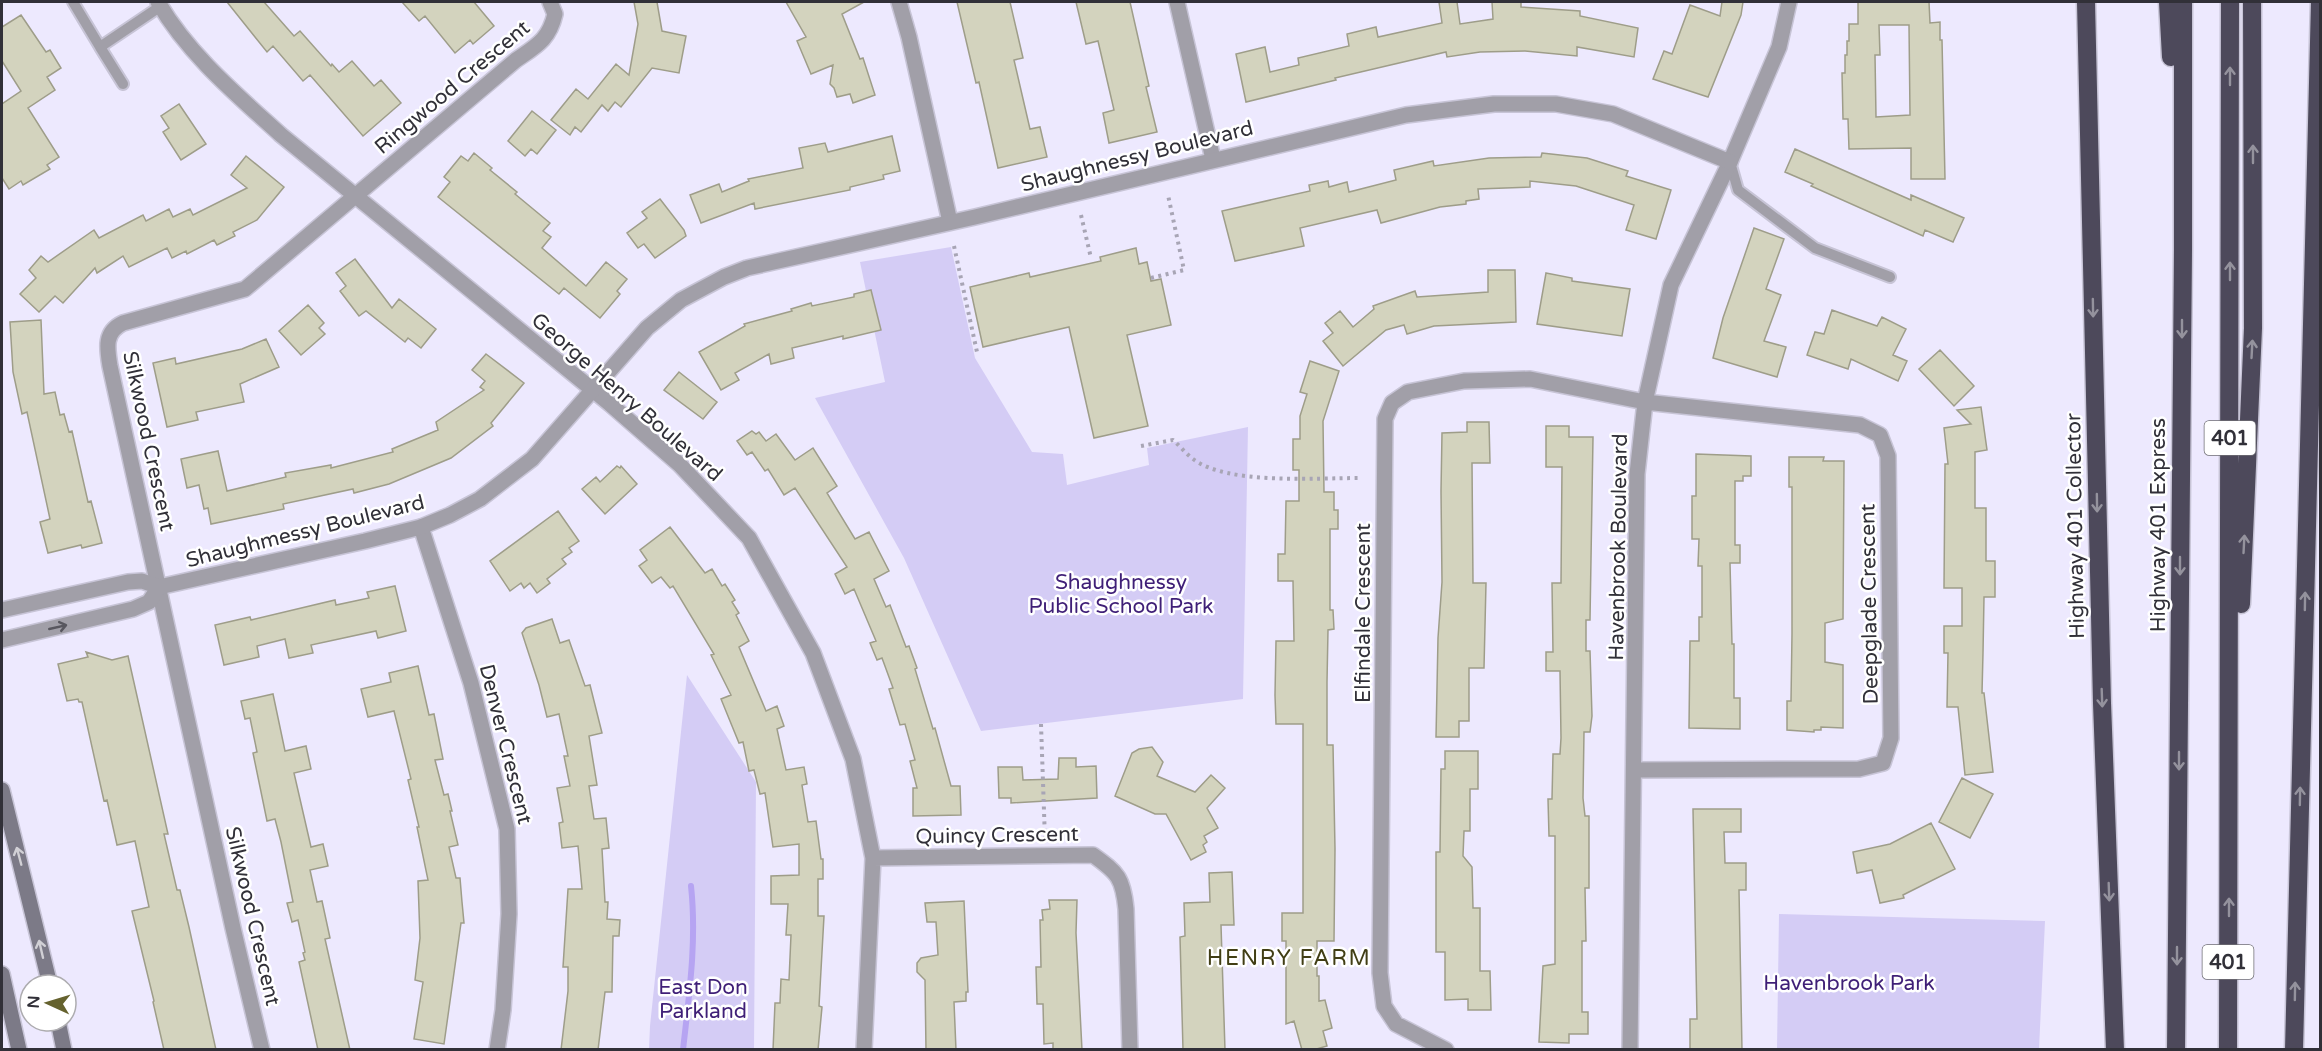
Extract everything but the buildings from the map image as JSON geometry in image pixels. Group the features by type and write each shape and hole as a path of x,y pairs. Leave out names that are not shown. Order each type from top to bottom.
{"highway":[{"path":"2075,2 2091,249"},
{"name":"Highway 401 Collector","path":"2086,2 2102,703 2115,1050"},
{"path":"2168,2 2183,250"},
{"name":"Highway 401 Express","path":"2176,1050 2183,2"},
{"name":"401","path":"2228,1050 2230,2"},
{"path":"2229,875 2253,328 2252,2"},
{"path":"2294,1050 2320,2"},
{"path":"2307,554 2320,410"}],"main road":[{"path":"2,790 47,973"},
{"path":"2,974 19,1050"},
{"path":"60,1033 64,1050"}],"street":[{"name":"Ringwood Crescent","path":"355,196 516,60 542,41 550,33 555,14 550,2"},
{"path":"899,2 909,37 950,222"},
{"path":"1177,2 1213,159"},
{"name":"Havenbrook Boulevard","path":"1630,1050 1637,474 1645,402 1671,285 1730,162 1779,47 1789,2"},
{"name":"George Henry Boulevard","path":"159,4 185,40 232,90 281,135 680,465 749,538 813,653 852,759 873,858 864,1050"},
{"name":"Shaughnessy Boulevard","path":"592,391 613,364 647,328 681,300 724,277 770,263 1406,115 1494,104 1556,104 1613,114 1730,162"},
{"name":"Silkwood Crescent","path":"262,1050 233,928 110,366 108,347 113,329 123,323 245,289 355,196"},
{"name":"Elfindale Crescent","path":"1446,1050 1396,1024 1384,1006 1382,984 1385,419 1392,403 1408,392 1464,381 1530,378 1645,402"},
{"name":"Shaughmessy Boulevard","path":"159,587 421,527 450,515 480,499 532,459 592,391"},
{"name":"Deepglade Crescent","path":"1635,770 1859,769 1883,763 1891,738 1888,456 1880,435 1860,425 1645,402"},
{"name":"Denver Crescent","path":"421,527 471,683 507,829 509,914 503,1010 497,1050"},
{"path":"2,610 128,582 142,581 159,587 149,602 134,609 2,640"},
{"name":"Quincy Crescent","path":"873,858 1093,855 1113,869 1124,888 1130,1050"}],"lane":[{"path":"73,2 123,84"},
{"path":"100,47 159,4"},
{"path":"1730,162 1738,190 1815,248 1890,277"}],"path":[{"path":"1151,278 1184,270 1168,195"},
{"path":"1082,215 1091,258"},
{"path":"954,246 977,352"},
{"path":"1141,446 1173,440 1195,460 1227,473 1252,478 1359,478"},
{"path":"1041,724 1045,855"}],"green space":[{"name":"Shaughnessy Public School Park","path":"951,247 975,358 1032,452 1063,454 1067,485 1149,465 1147,448 1248,427 1243,699 981,731 904,558 815,398 885,382 860,262"},
{"name":"East Don Parkland","path":"687,675 756,782 754,1049 649,1050"},
{"name":"Havenbrook Park","path":"1779,914 2045,921 2039,1049 1777,1049"}],"waterway":[{"path":"683,1050 693,948 691,886"}],"district":[{"name":"HENRY FARM","path":"1289,957"}]}
